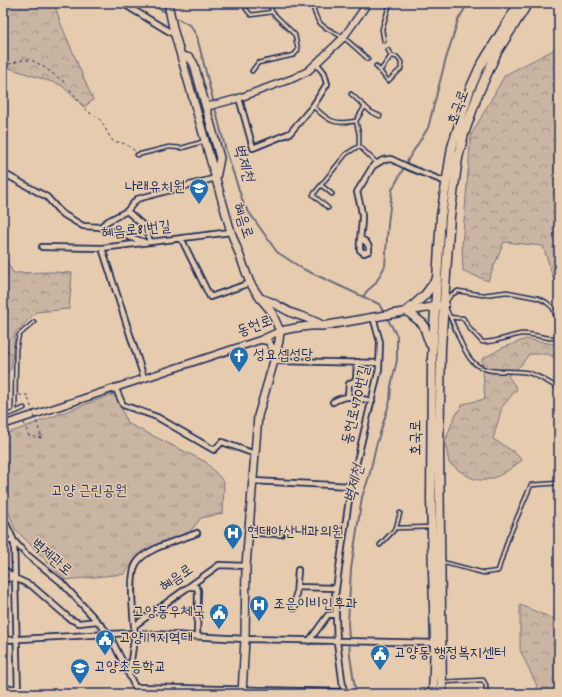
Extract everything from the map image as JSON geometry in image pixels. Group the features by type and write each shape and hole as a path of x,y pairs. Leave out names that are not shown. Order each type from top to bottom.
{"main road":[{"name":"혜음로","path":"168,3 231,232 250,283 271,312 280,331"},
{"name":"호국로","path":"442,694 432,527 431,450 432,350 441,216 452,147 470,89 480,67 519,3"},
{"name":"호국로","path":"431,693 438,643 441,347 450,216 458,158 464,134 478,94 498,52 528,3"},
{"path":"182,56 190,58 194,64 208,107 220,158 216,178"},
{"path":"407,311 425,295 436,280"},
{"path":"260,298 268,300 292,313 314,320 322,326"},
{"path":"407,311 444,305"},
{"path":"407,311 423,324 432,350"},
{"name":"동헌로","path":"280,331 308,325 322,326 407,311"},
{"path":"242,692 245,639 246,566 258,416 274,361 280,331"}],"street":[{"path":"122,3 176,36"},
{"path":"208,107 294,78 308,71 343,38 368,3"},
{"path":"238,98 253,148 290,133 313,106 327,84 324,73 316,63"},
{"path":"361,239 362,216 357,192 373,166 377,163 391,159 446,182"},
{"path":"3,173 47,198 62,213 83,226 100,227 148,242 146,228 127,212"},
{"path":"100,227 108,221 127,212 137,199 216,178"},
{"name":"혜음로81번길","path":"42,247 102,248 231,232"},
{"path":"181,238 210,297 250,283"},
{"path":"102,248 144,378"},
{"name":"동헌로470번길","path":"343,693 340,642 335,596 351,486 379,369 380,342 376,316"},
{"name":"동헌로","path":"3,425 260,340 280,331"},
{"path":"260,340 268,341 273,349 274,361 379,362"},
{"path":"348,396 349,384 356,380 358,362"},
{"path":"115,387 123,405 157,417 214,450 222,442 255,454"},
{"path":"333,402 340,397 348,396 372,401"},
{"path":"253,480 351,486"},
{"path":"3,517 14,541 3,541"},
{"path":"248,533 281,534"},
{"path":"129,674 135,633 132,578 136,564 143,556 154,550 197,534"},
{"name":"벽제관로","path":"14,541 18,694"},
{"name":"벽제관로","path":"14,541 25,553 61,582 109,634 135,687"},
{"name":"혜음로","path":"134,626 219,565 246,566"},
{"path":"3,569 15,578 32,586 70,619 78,623 97,621"},
{"path":"295,608 298,570"},
{"path":"3,579 15,578"},
{"path":"190,587 196,587 198,590 197,636"},
{"path":"297,587 336,588"},
{"path":"309,641 328,615 336,614"},
{"path":"3,640 135,633 245,639 438,643"},
{"path":"135,687 242,692 343,693"},
{"path":"135,687 135,694"},
{"path":"135,687 140,694"}],"lane":[{"path":"252,71 258,63 294,55 298,50 295,35 272,12 270,3"},
{"path":"312,3 315,16 320,24 343,38 368,59"},
{"path":"384,41 382,29 390,3"},
{"path":"246,9 251,15 272,12"},
{"path":"376,66 388,81 401,69 401,62 397,57 392,56 388,50"},
{"path":"380,71 392,56"},
{"path":"351,94 371,112 380,116"},
{"path":"313,106 333,122 345,123 356,121"},
{"path":"365,106 356,121 359,134 359,146 377,163"},
{"path":"137,155 169,147 182,148 205,140"},
{"path":"328,208 313,195 346,154 359,146"},
{"path":"321,185 332,194"},
{"path":"559,320 556,317 553,308 546,302 538,298 507,292 483,295 458,290 451,295 444,305 466,352 472,361 480,367 488,370 528,373 559,388"},
{"path":"450,317 463,318 470,329 482,342 490,342 523,334 559,338"},
{"path":"15,412 16,349 19,335 34,322"},
{"path":"3,416 24,408"},
{"path":"440,561 484,573 498,571 508,538 531,485 559,483"},
{"path":"380,545 396,528 400,513"},
{"path":"396,528 432,527"},
{"path":"442,682 483,680 486,685 486,692 483,694"},
{"path":"3,688 18,686"}],"path":[{"path":"3,66 23,60 31,60 41,65 63,81 87,111 98,117 105,126 108,136 114,142 129,145 137,155"},
{"path":"3,345 16,359"},
{"path":"20,395 27,395 42,438 29,436 24,422"}],"green space":[{"path":"3,3 54,3 61,24 93,100 84,107 61,85 3,66"},
{"path":"559,47 559,281 554,280 543,246 504,242 488,281 463,271 462,246 471,135 505,75"},
{"path":"3,254 13,273 72,273 69,309 36,312 15,333 11,369 3,377"},
{"path":"526,339 559,345 559,360 548,354 529,354 521,365 508,376 517,389 502,407 493,439 514,452 522,460 498,476 491,479 477,480 449,463 445,441 454,418 463,404 485,399 482,359 502,348"},
{"name":"고양 근린공원","path":"116,393 127,423 206,462 224,482 223,513 201,518 189,533 142,551 124,574 65,580 15,529 3,497 3,435"},
{"path":"520,605 559,621 559,694 537,694 537,686 520,650"}],"waterway":[{"name":"벽제천","path":"149,3 169,14"},
{"name":"벽제천","path":"363,297 375,284 385,266 392,190 409,158 428,128 445,62 458,20 468,3"},
{"name":"벽제천","path":"173,16 191,26 197,37 226,151 244,205 277,252 303,269 379,304 384,313"},
{"name":"벽제천","path":"356,694 350,656 348,623 351,569 362,497 390,401 391,386 397,360 397,336 386,316"}],"place":[{"name":"나래유치원","path":"199,205"},
{"name":"성요셉성당","path":"239,373"},
{"name":"현대아산내과의원","path":"233,550"},
{"name":"조은이비인후과","path":"259,622"},
{"name":"고양동우체국","path":"219,630"},
{"name":"고양119지역대","path":"105,656"},
{"name":"고양동 행정복지센터","path":"380,671"},
{"name":"고양초등학교","path":"80,685"}]}
